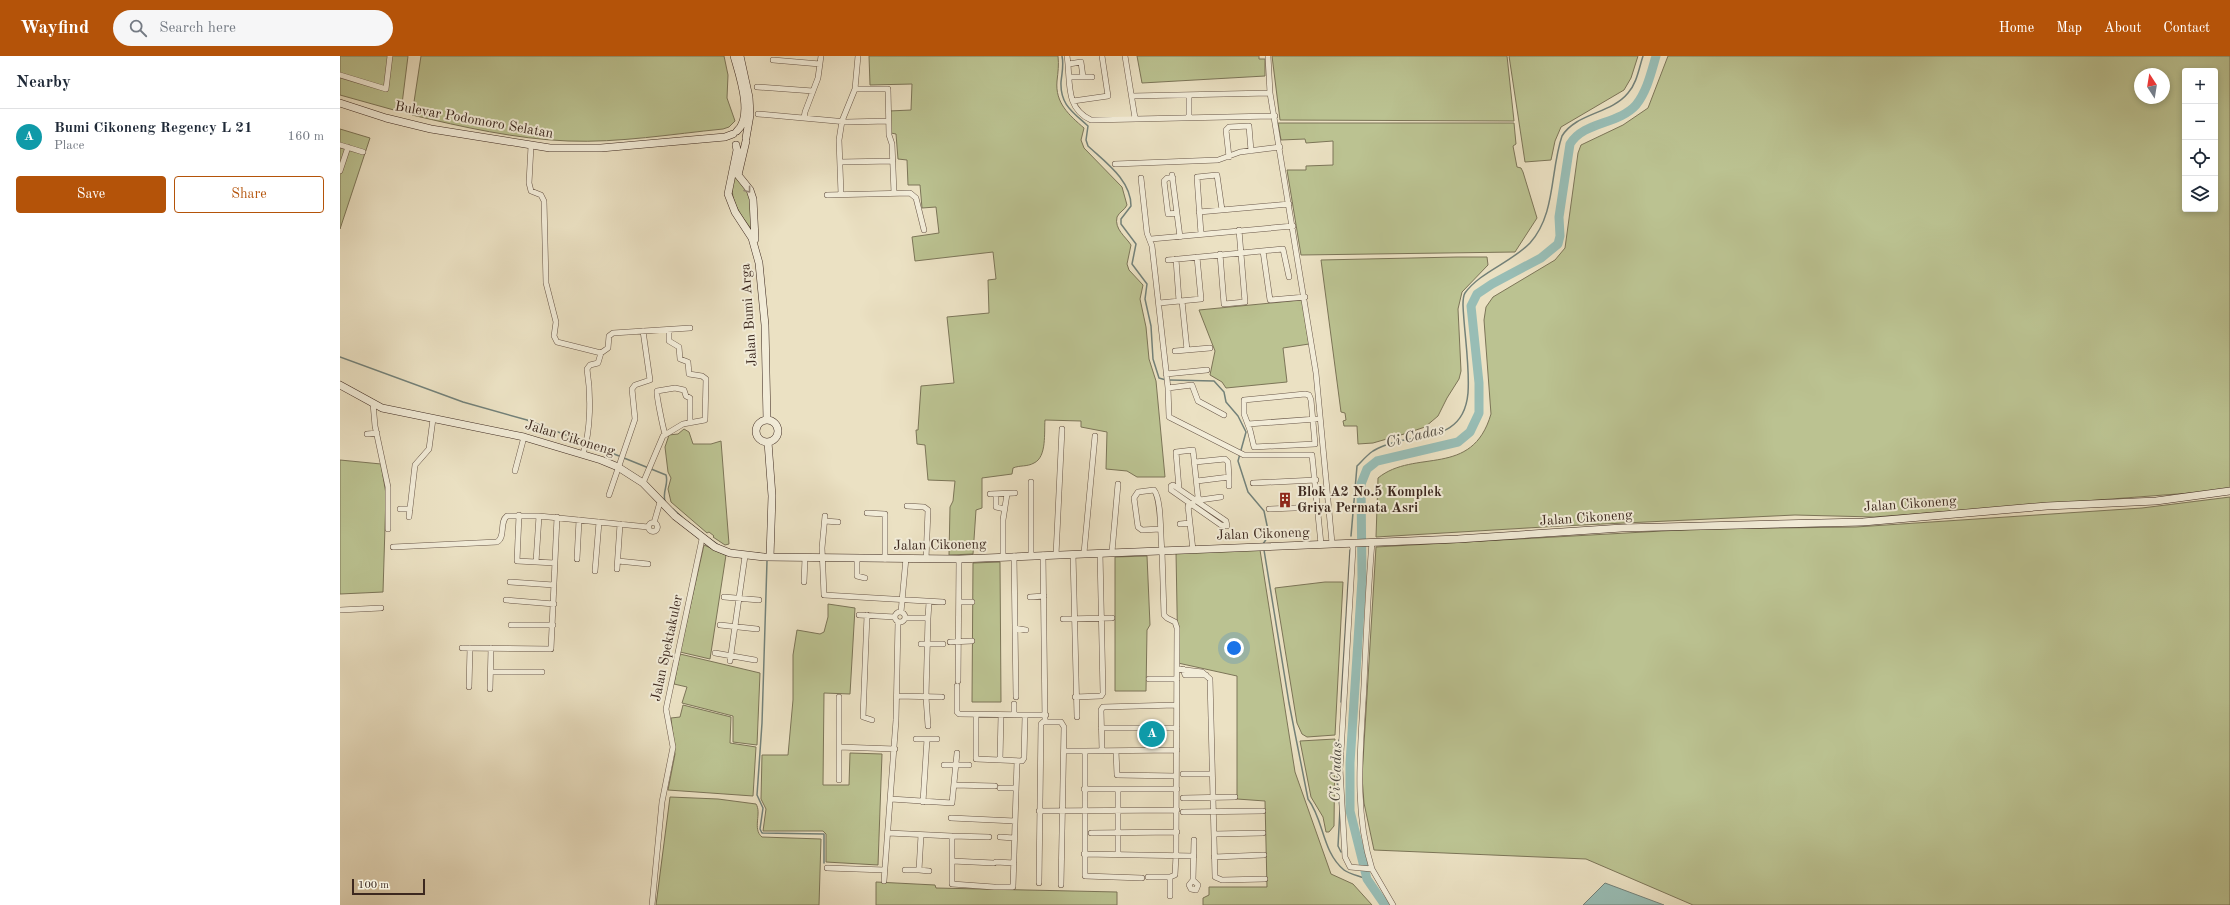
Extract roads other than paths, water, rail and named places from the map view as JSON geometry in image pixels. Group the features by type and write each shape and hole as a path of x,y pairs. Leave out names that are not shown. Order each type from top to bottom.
{"street":[{"path":"340,75 385,89 390,56"},
{"path":"734,56 744,107 743,120 735,132"},
{"path":"740,56 749,97 750,115 738,175 750,190 753,199 756,245"},
{"path":"804,118 804,112 818,78 821,56"},
{"path":"841,194 839,140 842,121 855,90 858,56"},
{"path":"1067,56 1073,101 1078,111 1091,120 1275,116"},
{"path":"1073,101 1108,96 1102,56"},
{"path":"1125,56 1135,118"},
{"path":"1268,56 1270,93 1316,372 1332,543"},
{"path":"773,60 820,64"},
{"path":"1069,64 1081,62 1083,77"},
{"path":"1069,77 1092,77"},
{"path":"757,87 813,91"},
{"path":"855,90 888,89 888,121 889,135 892,144 894,193"},
{"path":"1132,96 1270,93"},
{"path":"1189,95 1190,117"},
{"name":"Bulevar Podomoro Selatan","path":"340,103 423,127 531,146 601,148 725,137 735,132"},
{"path":"758,114 847,122 888,121"},
{"path":"1229,158 1226,130 1229,127 1249,126 1252,151"},
{"path":"725,137 734,143 743,144 746,139 744,132 735,132"},
{"name":"Jalan Bumi Arga","path":"735,132 734,143 737,150 728,194 730,204 756,245 762,284 767,420"},
{"path":"340,145 363,152"},
{"path":"531,146 529,183 531,191 541,195 544,200 546,283 556,317 554,336 557,342 600,353 608,348 609,336 612,333 690,328"},
{"path":"340,171 348,147"},
{"path":"1115,164 1218,160 1229,158 1238,153 1280,148"},
{"path":"840,162 893,161"},
{"path":"1201,234 1196,177 1216,174 1218,176 1222,210"},
{"path":"1177,213 1168,214 1164,181 1172,176 1177,213 1180,236"},
{"path":"1142,178 1147,233 1151,239 1159,303 1170,418 1244,455 1310,455 1312,457 1316,480 1322,544"},
{"path":"827,194 910,193 916,198 924,230"},
{"path":"1199,212 1289,204"},
{"path":"1151,239 1293,226"},
{"path":"1220,254 1225,304 1246,301 1239,230"},
{"path":"1168,260 1241,252 1284,250 1289,276"},
{"path":"1263,252 1270,300 1304,297"},
{"path":"1159,303 1202,298 1197,257"},
{"path":"1176,259 1187,350"},
{"path":"665,434 683,424 705,422 706,380 705,378 689,374 688,362 680,359 679,347 669,341 669,330"},
{"path":"608,495 635,419 632,389 635,385 650,380 642,331"},
{"path":"1175,351 1210,348"},
{"path":"583,454 586,442 590,390 587,368 590,365 598,363 600,353"},
{"path":"1167,378 1207,370"},
{"name":"Jalan Cikoneng","path":"340,385 377,405 433,419 524,437 583,454 618,467 643,483 660,502 702,539 721,550 745,556 857,559 959,559 1003,556 1354,543 1765,523 1870,521 2047,506 2156,501 2230,491"},
{"path":"1168,388 1192,385 1198,401 1224,415"},
{"path":"643,483 665,434 661,408 656,395 657,391 675,388 684,390 686,396 690,398 690,423"},
{"path":"1307,394 1310,396 1315,442 1313,444 1256,448 1253,446 1248,424 1244,414 1244,400 1307,394"},
{"path":"377,405 377,433 388,487 388,529"},
{"path":"409,517 415,465 429,449 433,419"},
{"path":"1248,424 1320,419"},
{"path":"767,420 776,424 779,431 776,438 768,442 760,439 756,430 759,423 767,420"},
{"path":"1056,555 1062,429"},
{"path":"368,434 377,433"},
{"path":"1084,553 1095,436"},
{"path":"515,471 524,437"},
{"path":"768,442 772,496 770,557"},
{"path":"1179,489 1176,452 1193,450 1197,480 1192,502 1190,523 1193,550"},
{"path":"1195,462 1226,460 1230,486"},
{"path":"1197,480 1229,477"},
{"path":"1253,483 1316,480"},
{"path":"1031,482 1031,556"},
{"path":"1112,552 1118,484"},
{"path":"1179,489 1173,485 1170,488 1192,502 1226,521 1226,526 1221,524 1192,502 1187,495 1179,489"},
{"path":"1148,877 1170,877 1175,875 1177,832 1176,623 1164,615 1162,551 1160,529 1155,492 1138,492 1134,498 1138,527 1142,530 1160,529"},
{"path":"1005,509 996,507 993,494 1015,493"},
{"path":"1003,556 1007,494"},
{"path":"1192,502 1221,497"},
{"path":"654,523 660,502"},
{"path":"907,506 924,506 928,510 926,559"},
{"path":"1269,509 1318,507"},
{"path":"400,509 410,509"},
{"path":"867,513 885,514 885,559"},
{"path":"393,547 497,542 502,536 505,517 519,515 557,517 648,527 652,532 656,531 658,528 654,523"},
{"path":"519,515 517,561 555,563"},
{"path":"536,562 539,516"},
{"path":"462,648 551,649 557,517"},
{"path":"838,522 825,519 823,558 824,595 943,602"},
{"path":"577,559 579,520"},
{"path":"595,571 599,522"},
{"path":"648,527 650,523 654,523"},
{"path":"1180,524 1190,523"},
{"path":"617,569 620,524"},
{"name":"Jalan Spektakuler","path":"652,905 662,802 673,747 667,706 702,539"},
{"path":"1371,542 1358,787 1368,858 1371,869 1393,905"},
{"path":"1354,543 1340,769 1345,858 1348,865 1353,868 1371,869"},
{"path":"1075,697 1103,695 1100,553"},
{"path":"1073,554 1075,697 1077,717"},
{"path":"1039,883 1041,724 1045,722 1046,715 1043,555"},
{"path":"730,659 745,556"},
{"path":"1014,556 1016,697"},
{"path":"804,582 805,558"},
{"path":"884,881 895,749 897,696 896,620 901,612 906,558"},
{"path":"857,559 857,576 865,578"},
{"path":"959,559 960,642 957,683 957,713 976,715 1046,715"},
{"path":"618,561 648,564"},
{"path":"510,582 554,584"},
{"path":"1030,597 1044,596"},
{"path":"724,597 759,600"},
{"path":"506,600 554,604"},
{"path":"928,726 926,697 929,645 929,602"},
{"path":"959,602 972,602"},
{"path":"340,610 381,608"},
{"path":"901,612 905,618"},
{"path":"859,615 868,615 902,622 905,618 928,618"},
{"path":"868,615 863,717 872,720"},
{"path":"1063,619 1112,618"},
{"path":"1045,619 1051,619"},
{"path":"511,625 553,625"},
{"path":"720,625 757,629"},
{"path":"1015,628 1026,630"},
{"path":"950,642 972,641"},
{"path":"921,644 943,644"},
{"path":"469,687 470,648"},
{"path":"490,689 491,648"},
{"path":"715,653 730,659 755,660"},
{"path":"1177,669 1183,669 1185,675 1208,675 1210,679 1214,875 1216,879 1265,879"},
{"path":"491,672 542,672"},
{"path":"1150,679 1177,679"},
{"path":"897,696 942,697"},
{"path":"838,780 839,697"},
{"path":"1014,704 1014,715"},
{"path":"1102,750 1101,710 1104,707 1176,705"},
{"path":"976,715 976,758 1017,761 1022,761 1024,758 1025,716"},
{"path":"1000,760 1001,715"},
{"path":"1045,722 1061,722 1064,724 1061,885"},
{"path":"1102,728 1177,728"},
{"path":"916,739 937,739"},
{"path":"923,802 927,739"},
{"path":"839,747 895,749"},
{"path":"1064,751 1177,750"},
{"path":"1084,751 1084,854 1086,876 1142,878"},
{"path":"1116,751 1116,775 1176,776"},
{"path":"890,799 951,804 954,800 957,753"},
{"path":"952,836 952,884 1013,887 1017,761"},
{"path":"944,765 969,765"},
{"path":"1183,774 1212,774"},
{"path":"954,785 1016,788"},
{"path":"1084,789 1177,789"},
{"path":"1118,789 1118,855"},
{"path":"1183,798 1235,797"},
{"path":"1039,811 1177,810"},
{"path":"1183,812 1263,811"},
{"path":"951,818 1015,821"},
{"path":"1091,833 1177,832"},
{"path":"888,833 989,837"},
{"path":"1214,834 1263,833"},
{"path":"919,870 921,835"},
{"path":"1000,837 1014,838"},
{"path":"1193,880 1194,840"},
{"path":"1084,854 1194,856"},
{"path":"1214,857 1264,856"},
{"path":"952,861 1014,863"},
{"path":"828,868 886,870"},
{"path":"905,870 929,871"},
{"path":"1170,877 1170,896"}],"water":[{"path":"1605,883 1664,905 1583,905"}],"waterway":[{"path":"1062,56 1063,66 1061,90 1065,102 1068,107 1088,126 1086,140 1088,146 1116,172 1127,188 1130,197 1131,206 1121,219 1121,224 1136,244 1132,264 1147,284 1145,299 1151,326 1153,359 1159,378 1166,380"},
{"path":"1351,536 1357,466 1373,451 1387,444 1432,435 1445,430 1456,423 1464,411 1468,393 1468,360 1463,305 1464,294 1479,279 1523,250 1530,243 1538,232 1548,206 1558,149 1562,136 1568,128 1576,123 1621,100 1628,93 1636,80 1643,56"},
{"name":"Ci Cadas","path":"1385,905 1367,879 1350,811 1350,763 1362,579 1361,484 1367,469 1377,461 1458,442 1470,432 1479,413 1479,383 1471,306 1477,294 1492,284 1541,258 1558,244 1560,236 1559,217 1570,144 1584,131 1620,116 1636,105 1646,88 1656,56"},
{"path":"340,357 463,402 527,420 584,442"},
{"path":"1169,380 1214,381 1224,392 1226,402 1238,416 1246,432 1238,461 1248,492 1264,511 1268,530 1267,538 1263,544"},
{"path":"587,443 666,475 667,482 664,494 665,501"},
{"path":"673,509 682,517"},
{"path":"710,539 720,546"},
{"path":"1264,550 1289,703 1308,799 1317,816 1331,854 1337,863 1344,870 1367,879"},
{"path":"1341,702 1350,550"},
{"path":"757,553 766,555"},
{"path":"767,561 762,723 757,795 763,808 760,829 762,833 824,834 824,863"},
{"path":"1339,740 1337,781 1340,809 1338,846 1341,852"}],"place":[{"name":"Blok A2 No.5 Komplek Griya Permata Asri","path":"1285,500"},
{"name":"Bumi Cikoneng Regency L 21","path":"1152,734"}]}
